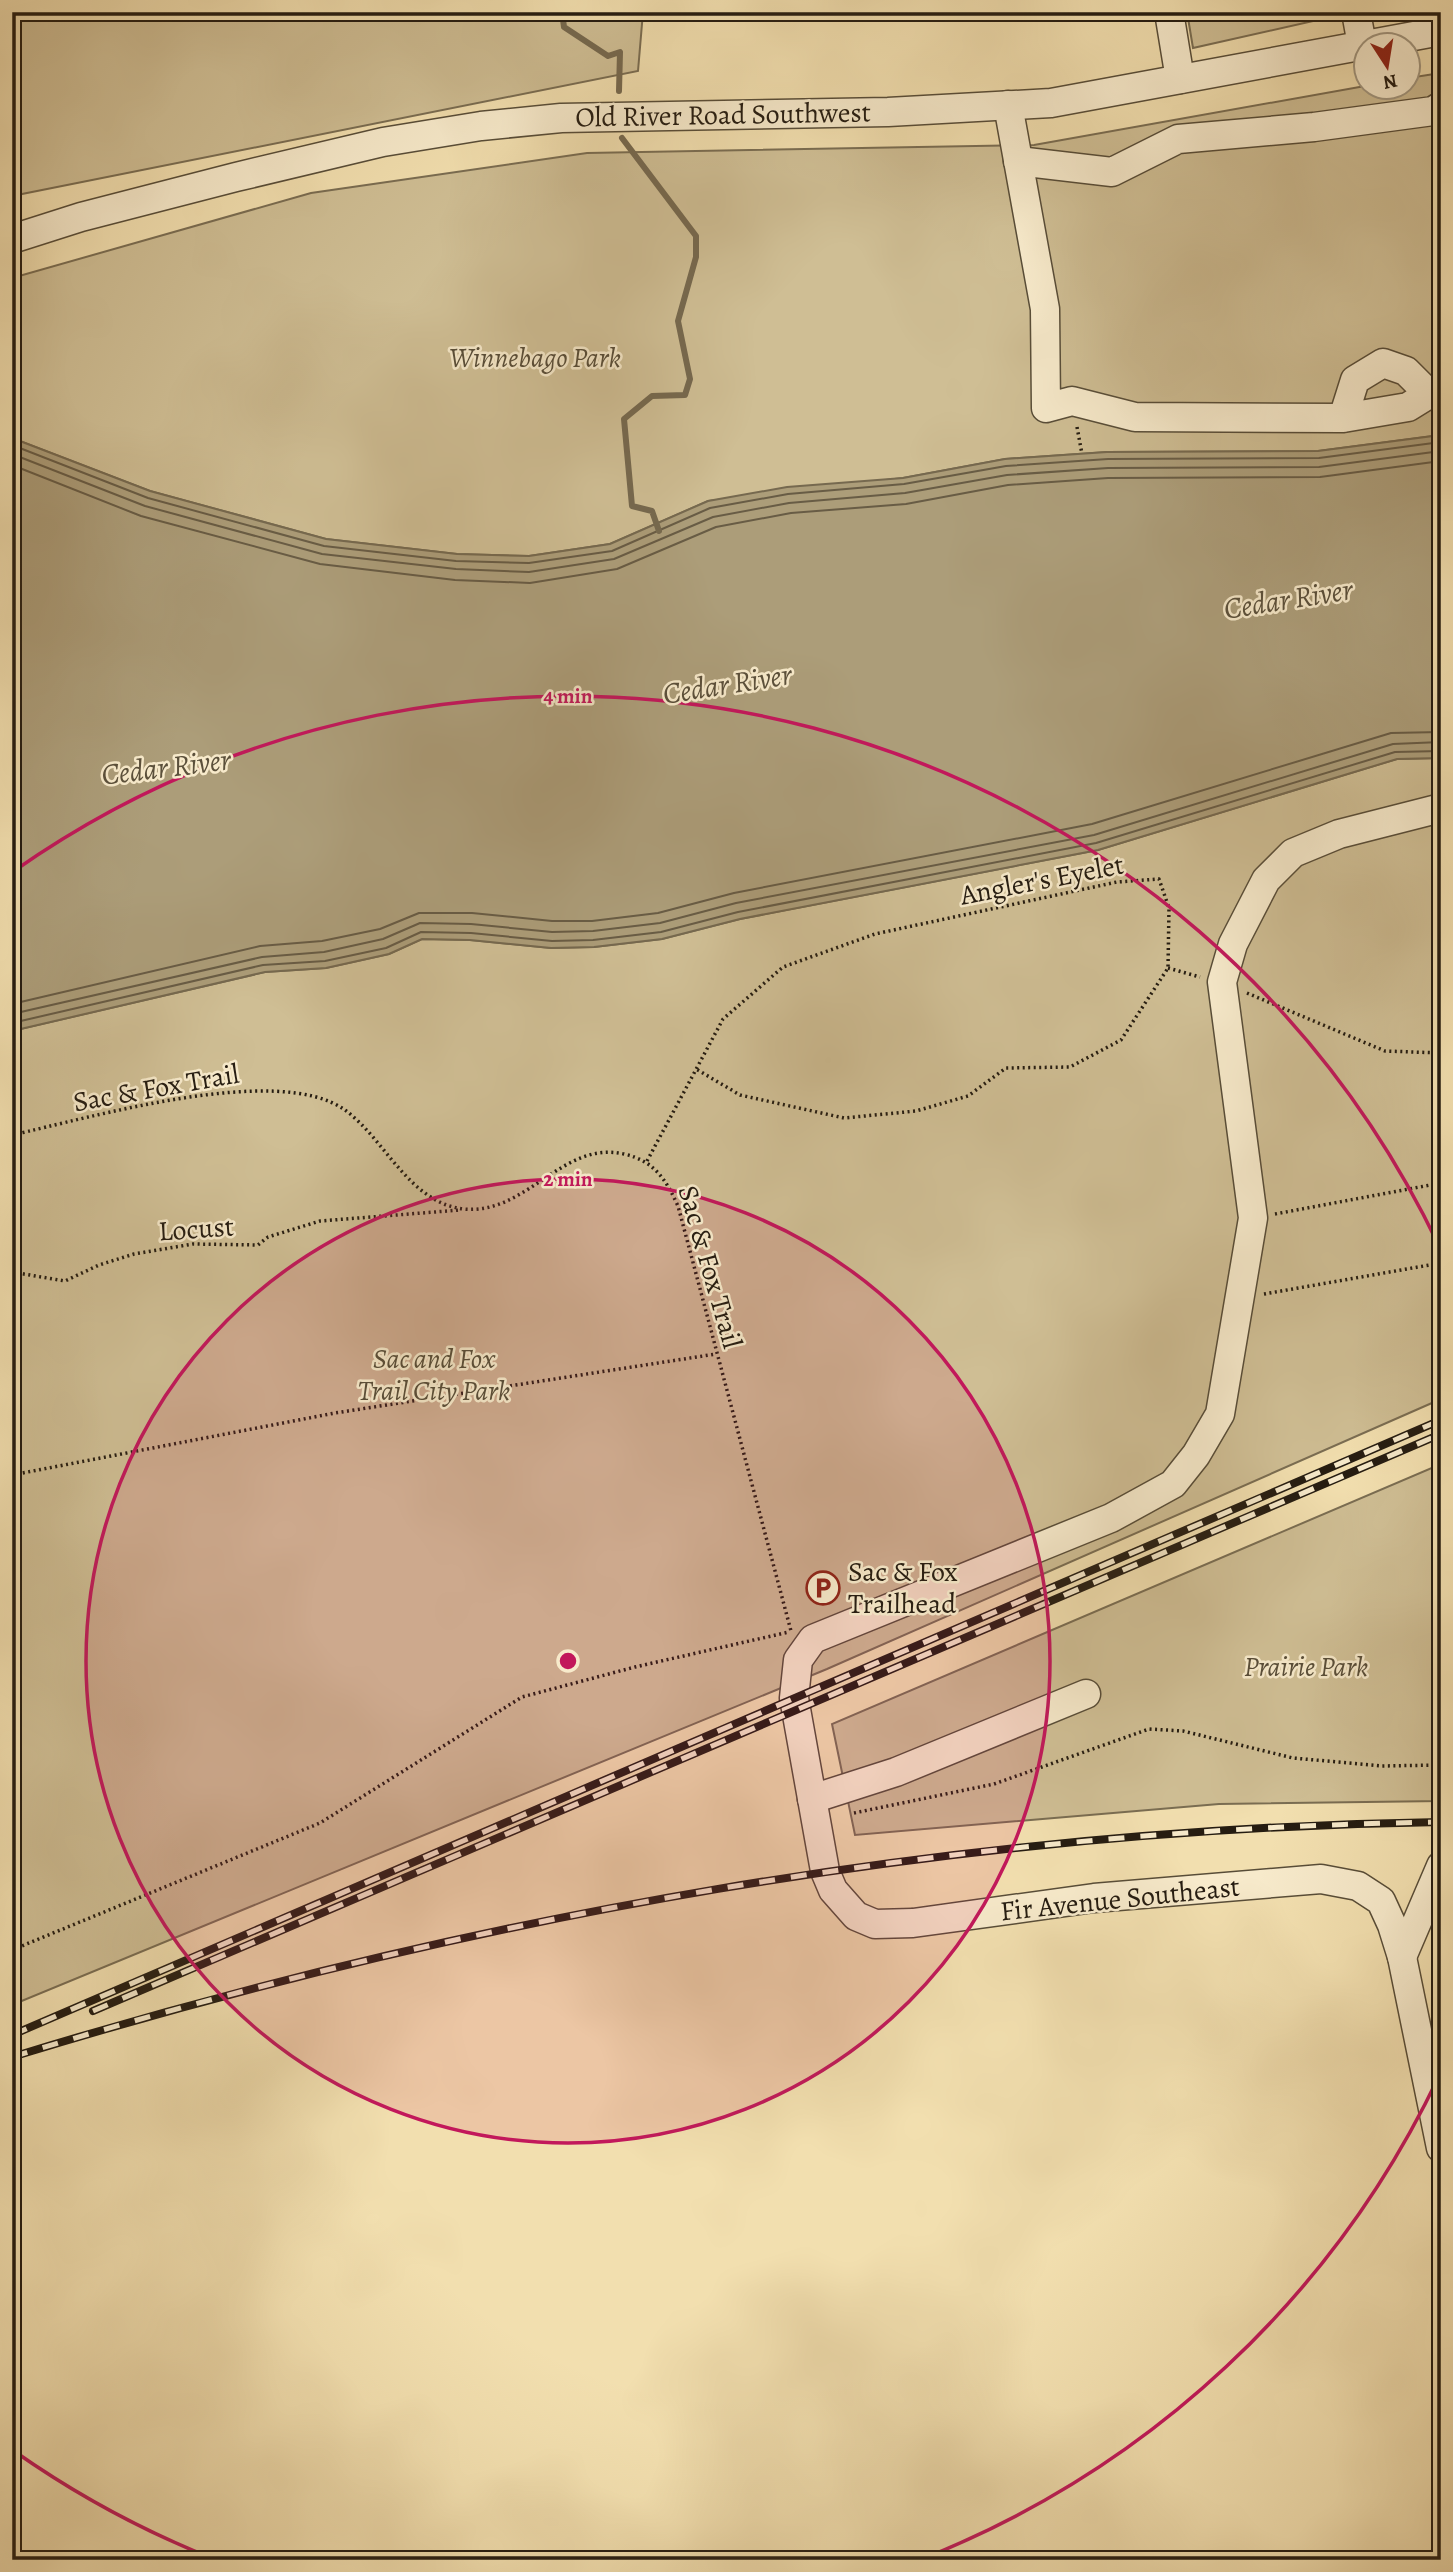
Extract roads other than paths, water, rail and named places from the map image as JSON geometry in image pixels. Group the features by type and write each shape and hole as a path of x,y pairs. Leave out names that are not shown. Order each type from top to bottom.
{"street":[{"path":"1169,12 1180,79"},
{"path":"1356,12 1360,32"},
{"name":"Old River Road Southwest","path":"1422,34 1441,30"},
{"name":"Old River Road Southwest","path":"12,239 81,217 236,177 383,142 481,126 561,118 888,112 1051,103 1352,47"},
{"path":"1009,105 1045,309 1046,408 1072,401 1135,416 1343,418"},
{"path":"1018,161 1112,172 1178,138 1314,127 1433,111 1441,106"},
{"path":"1086,1694 895,1772 814,1809 794,1698 798,1660 813,1639 1111,1518 1173,1484 1196,1455 1220,1414 1253,1218 1222,982 1233,944 1266,880 1293,853 1339,834 1441,808"},
{"name":"Fir Avenue Southeast","path":"814,1809 825,1871 834,1889 856,1916 875,1924 914,1923 1094,1898 1321,1879 1358,1886 1381,1900 1402,1957"},
{"path":"1441,1866 1402,1957 1441,2148"},
{"path":"1413,1930 1441,1921"}],"water":[{"name":"Cedar River","path":"1441,435 1441,758 1397,759 1098,850 740,919 662,939 594,947 551,948 470,940 422,939 389,954 326,968 265,972 12,1031 12,438 150,491 326,539 457,554 529,556 610,544 708,501 787,487 903,478 1005,459 1107,452 1318,451"}],"waterway":[{"path":"562,12 564,27 608,56 620,52 619,91"},
{"path":"622,138 696,236 696,257 678,321 690,379 685,395 652,396 624,419 632,506 652,511 659,531"}],"railway":[{"path":"12,2035 1441,1420"},
{"path":"93,2011 1441,1434"},
{"path":"12,2057 186,2006 362,1961 540,1922 718,1889 898,1862 1078,1842 1260,1828 1441,1822"}],"place":[{"name":"Sac & Fox Trailhead","path":"823,1588"}],"park label":[{"name":"Winnebago Park","path":"535,358"},
{"name":"Sac and Fox Trail City Park","path":"434,1375"},
{"name":"Prairie Park","path":"1306,1667"}]}
